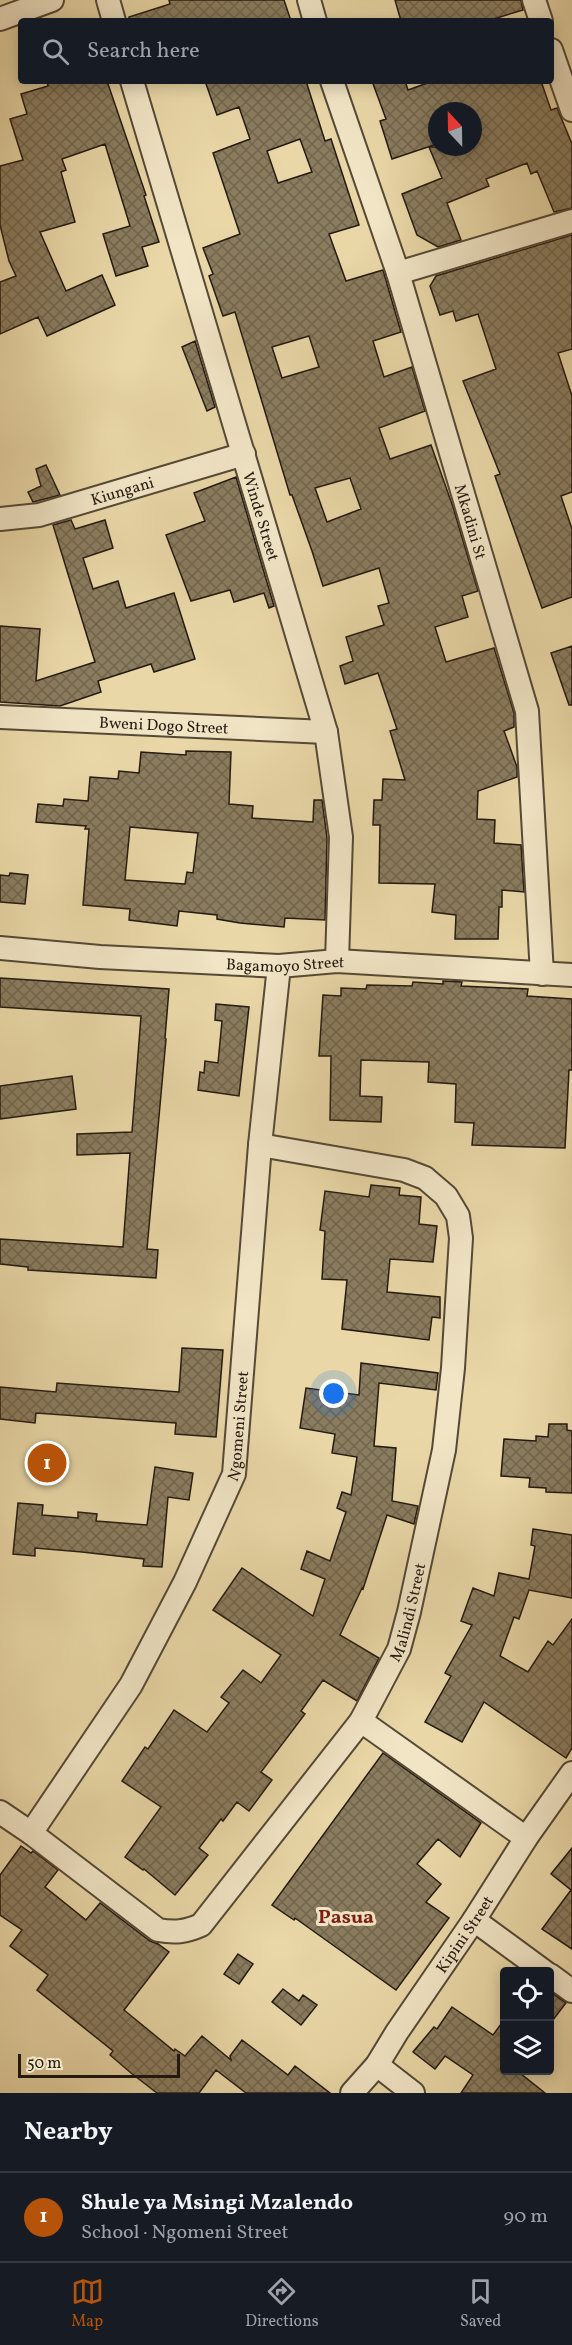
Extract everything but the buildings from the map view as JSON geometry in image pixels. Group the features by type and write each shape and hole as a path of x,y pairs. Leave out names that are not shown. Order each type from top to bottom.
{"street":[{"path":"0,19 52,0"},
{"path":"108,0 113,18"},
{"path":"309,0 314,18"},
{"path":"534,0 540,18"},
{"path":"554,59 572,110"},
{"name":"Winde Street","path":"133,84 326,732 341,837 337,962"},
{"name":"Mkadini St","path":"333,84 398,273 527,711 542,974"},
{"path":"398,273 572,221"},
{"name":"Kiungani","path":"0,519 39,515 244,454"},
{"name":"Bweni Dogo Street","path":"0,717 326,732"},
{"name":"Bagamoyo Street","path":"0,948 100,957 279,966 337,962 572,975"},
{"name":"Ngomeni Street","path":"31,1833 131,1685 185,1582 234,1474 260,1144 279,966"},
{"name":"Malindi Street","path":"0,1812 158,1930 173,1933 187,1932 201,1925 361,1721 399,1649 444,1450 453,1368 461,1238 458,1216 446,1196 425,1178 404,1170 260,1144"},
{"path":"361,1721 526,1838"},
{"name":"Kipini Street","path":"352,2093 377,2065 526,1838 572,1773"},
{"path":"474,1920 539,1967"},
{"path":"554,1978 572,1991"},
{"path":"377,2065 413,2093"}],"place":[{"name":"Shule ya Msingi Mzalendo","path":"47,1463"}],"district":[{"name":"Pasua","path":"346,1916"}]}
